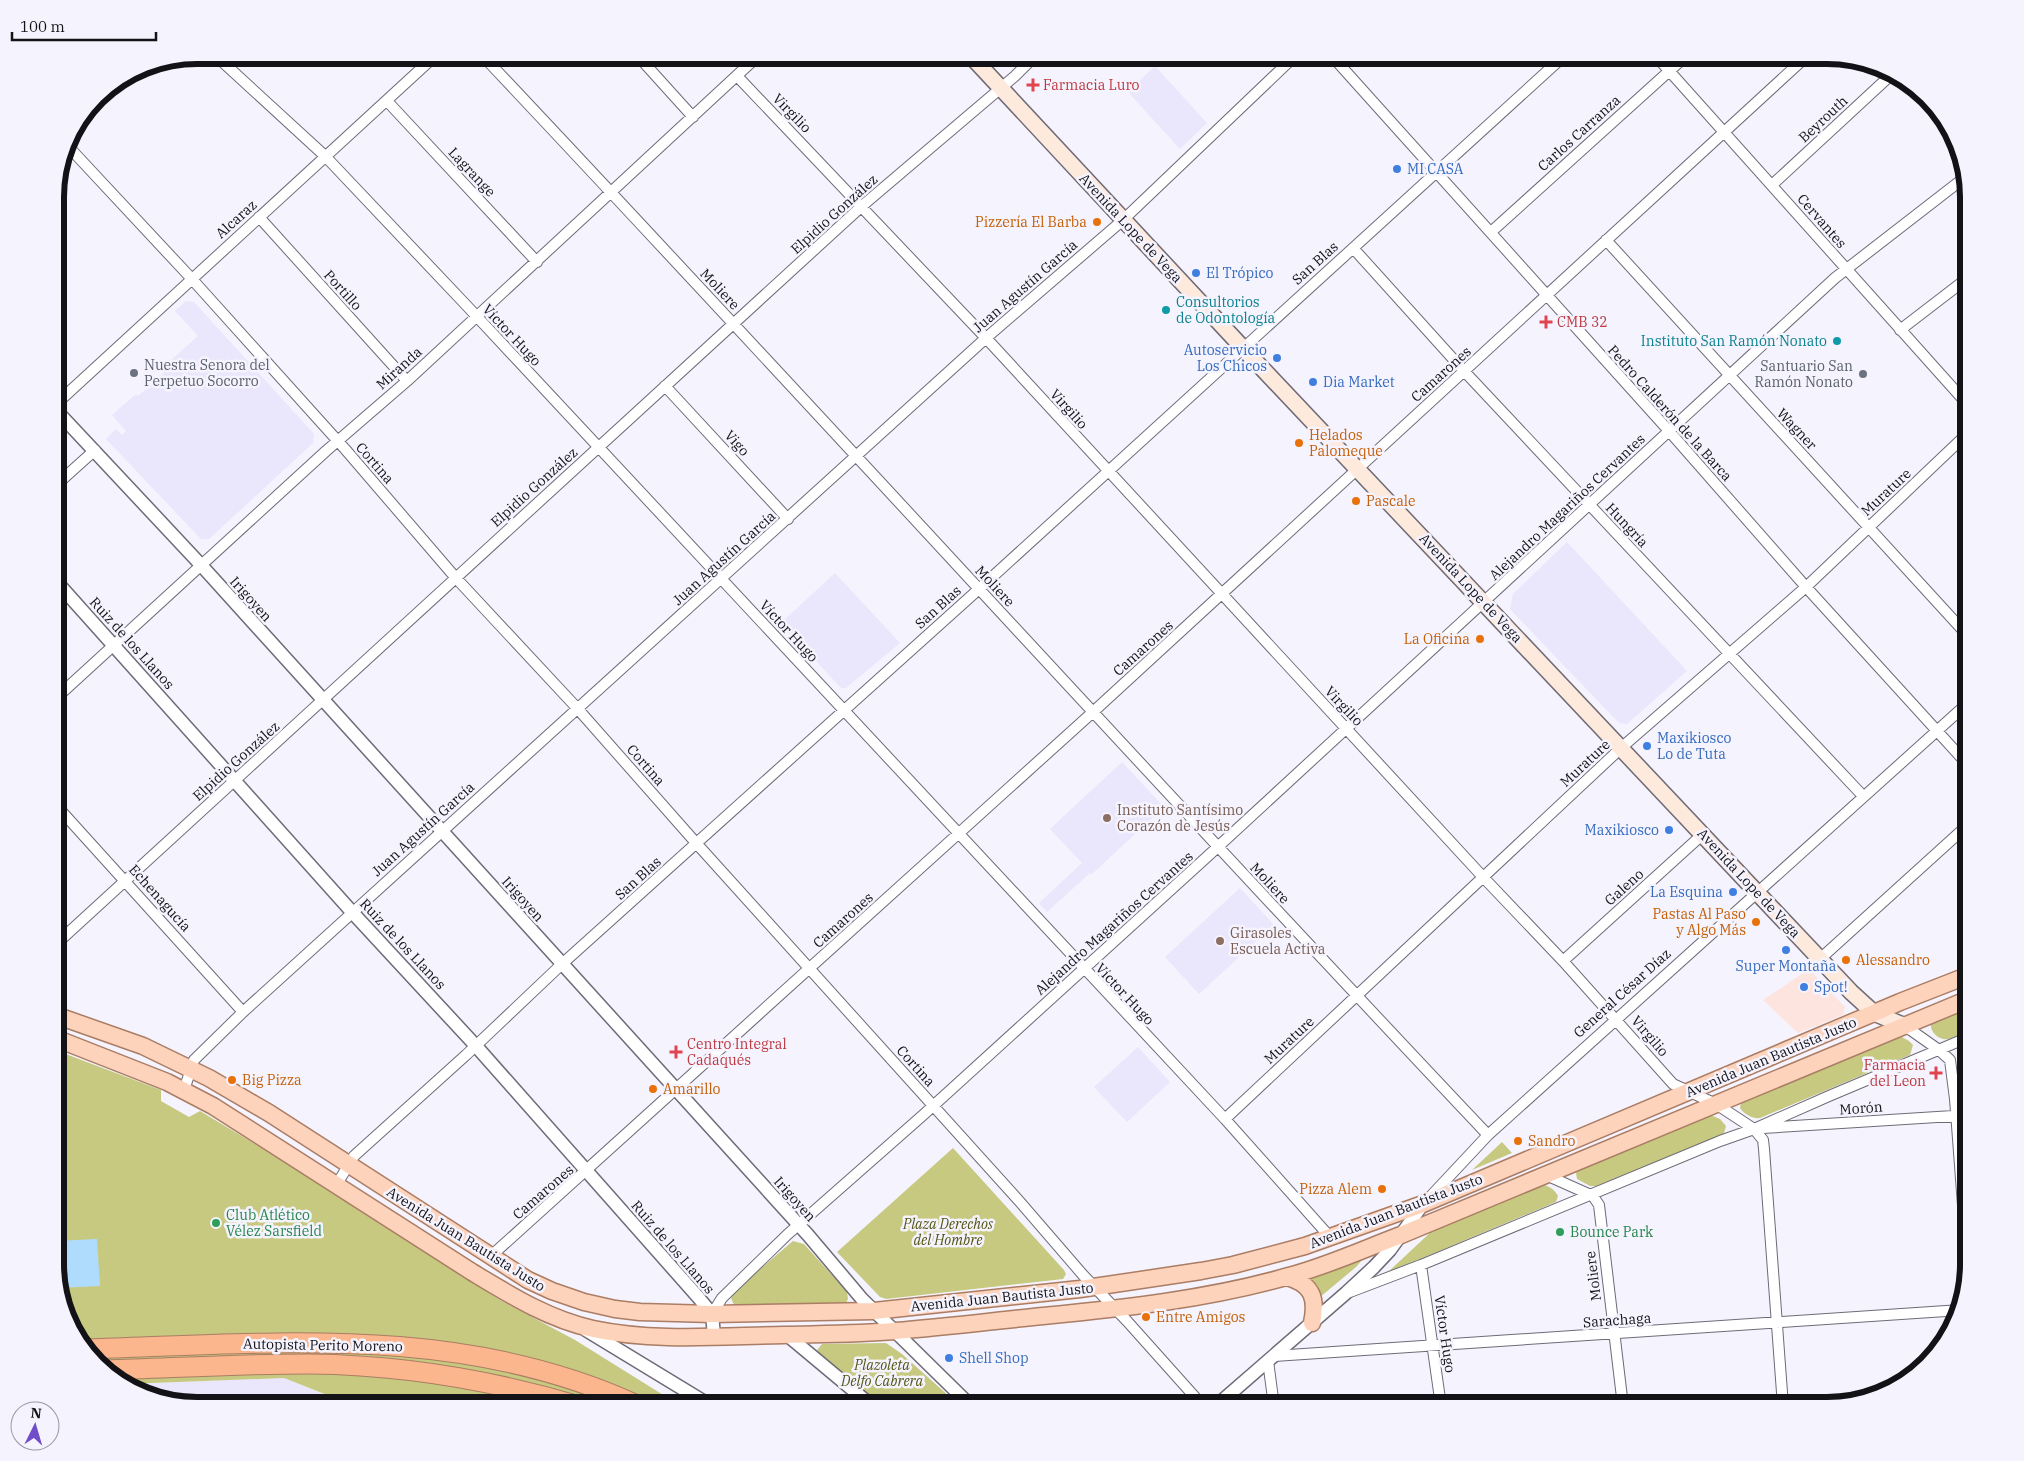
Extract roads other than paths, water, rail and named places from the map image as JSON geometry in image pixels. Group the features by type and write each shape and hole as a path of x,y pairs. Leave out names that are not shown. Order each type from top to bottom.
{"highway":[{"name":"Autopista Perito Moreno","path":"94,1349 311,1342 410,1346 505,1361 554,1372 618,1397"},
{"name":"Autopista Perito Moreno","path":"116,1370 311,1364 410,1370 498,1386 543,1397"}],"main road":[{"name":"Avenida Lope de Vega","path":"978,64 1242,347 1820,959 1874,1013 1905,1026"},
{"name":"Avenida Juan Bautista Justo","path":"64,1018 125,1039 191,1068 255,1104 540,1286 584,1302 640,1312 712,1314 874,1311 1094,1287 1201,1271 1271,1256 1424,1204 1874,1013 1960,979"},
{"name":"Avenida Juan Bautista Justo","path":"64,1041 184,1090 232,1117 505,1293 541,1312 580,1326 641,1336 714,1336 894,1331 1115,1308 1209,1294 1288,1277 1402,1235 1960,1003"},
{"path":"1288,1277 1300,1282 1309,1290 1314,1302 1312,1323"}],"street":[{"name":"Víctor Hugo","path":"225,64 325,156 476,316 1224,1120 1330,1237"},
{"name":"Alcaraz","path":"64,397 191,278 426,64"},
{"name":"Moliere","path":"491,64 857,456 1217,847 1488,1135"},
{"path":"645,64 692,117"},
{"name":"Miranda","path":"64,691 201,565 407,381 750,64"},
{"name":"Elpidio González","path":"64,937 862,206 1026,64"},
{"name":"Juan Agustín García","path":"184,1090 194,1060 243,1012 986,338 1124,220 1287,64"},
{"name":"Pedro Calderón de la Barca","path":"1339,64 1669,431 1806,587 1960,756"},
{"name":"San Blas","path":"337,1184 354,1156 476,1046 562,964 979,589 1242,347 1555,64"},
{"name":"Cervantes","path":"1664,64 1960,396"},
{"name":"Carlos Carranza","path":"1491,232 1677,64"},
{"name":"Camarones","path":"491,1256 1093,712 1798,64"},
{"name":"Virgilio","path":"737,76 986,338 1483,877 1564,961 1674,1084 1716,1104 1754,1129"},
{"name":"Beyrouth","path":"1772,185 1887,79"},
{"name":"Lagrange","path":"387,101 537,262"},
{"name":"Cortina","path":"72,151 191,278 338,442 455,577 577,708 1094,1287 1195,1397"},
{"name":"Alejandro Magariños Cervantes","path":"712,1314 722,1298 798,1226 933,1106 1217,847 1729,375 1846,269 1959,182"},
{"name":"Portillo","path":"259,217 407,381"},
{"name":"Wagner","path":"1606,240 1960,627"},
{"name":"Hungría","path":"1353,248 1464,371 1863,796"},
{"path":"1900,330 1960,284"},
{"name":"Vigo","path":"665,386 788,519"},
{"name":"Irigoyen","path":"64,418 201,565 874,1311 963,1397"},
{"name":"Murature","path":"1224,1120 1621,748 1806,587 1960,440"},
{"path":"64,478 95,450"},
{"name":"Ruiz de los Llanos","path":"64,590 352,912 476,1046 712,1314 714,1336"},
{"name":"General César Díaz","path":"1227,1397 1346,1293 1390,1250 1424,1204 1488,1135 1960,710"},
{"name":"Echenagucía","path":"64,814 126,880 243,1012"},
{"path":"1820,959 1960,832"},
{"name":"Galeno","path":"1564,961 1703,834"},
{"name":"Avenida Lope de Vega","path":"1905,1026 1950,1060 1960,1167"},
{"path":"1346,1293 1421,1266 1592,1196 1960,1041"},
{"name":"Morón","path":"1754,1129 1960,1115"},
{"path":"1754,1129 1763,1140 1764,1148 1783,1397"},
{"path":"1546,1175 1592,1196"},
{"name":"Moliere","path":"1592,1196 1599,1205 1622,1397"},
{"name":"Víctor Hugo","path":"1421,1266 1440,1397"},
{"name":"Sarachaga","path":"1271,1359 1951,1311"},
{"path":"580,1326 696,1397"},
{"path":"787,1334 861,1397"},
{"path":"1271,1359 1273,1397"}],"water":[{"path":"97,1239 100,1286 66,1288 64,1241"}],"place":[{"name":"Farmacia Luro","path":"1033,85"},
{"name":"MI CASA","path":"1397,169"},
{"name":"Pizzería El Barba","path":"1097,222"},
{"name":"El Trópico","path":"1196,273"},
{"name":"Consultorios de Odontología","path":"1166,310"},
{"name":"CMB 32","path":"1546,322"},
{"name":"Instituto San Ramón Nonato","path":"1837,341"},
{"name":"Autoservicio Los Chicos","path":"1277,358"},
{"name":"Nuestra Senora del Perpetuo Socorro","path":"134,373"},
{"name":"Santuario San Ramón Nonato","path":"1863,374"},
{"name":"Dia Market","path":"1313,382"},
{"name":"Helados Palomeque","path":"1299,443"},
{"name":"Pascale","path":"1356,501"},
{"name":"La Oficina","path":"1480,639"},
{"name":"Maxikiosco Lo de Tuta","path":"1647,746"},
{"name":"Instituto Santísimo Corazón de Jesús","path":"1107,818"},
{"name":"Maxikiosco","path":"1669,830"},
{"name":"La Esquina","path":"1733,892"},
{"name":"Pastas Al Paso y Algo Más","path":"1756,922"},
{"name":"Girasoles Escuela Activa","path":"1220,941"},
{"name":"Super Montaña","path":"1786,950"},
{"name":"Alessandro","path":"1846,960"},
{"name":"Spot!","path":"1804,987"},
{"name":"Centro Integral Cadaqués","path":"676,1052"},
{"name":"Farmacia del Leon","path":"1936,1073"},
{"name":"Big Pizza","path":"232,1080"},
{"name":"Amarillo","path":"653,1089"},
{"name":"Sandro","path":"1518,1141"},
{"name":"Pizza Alem","path":"1382,1189"},
{"name":"Club Atlético Vélez Sarsfield","path":"216,1223"},
{"name":"Bounce Park","path":"1560,1232"},
{"name":"Entre Amigos","path":"1146,1317"},
{"name":"Shell Shop","path":"949,1358"}],"park label":[{"name":"Plaza Derechos del Hombre","path":"948,1232"},
{"name":"Plazoleta Delfo Cabrera","path":"882,1374"}]}
